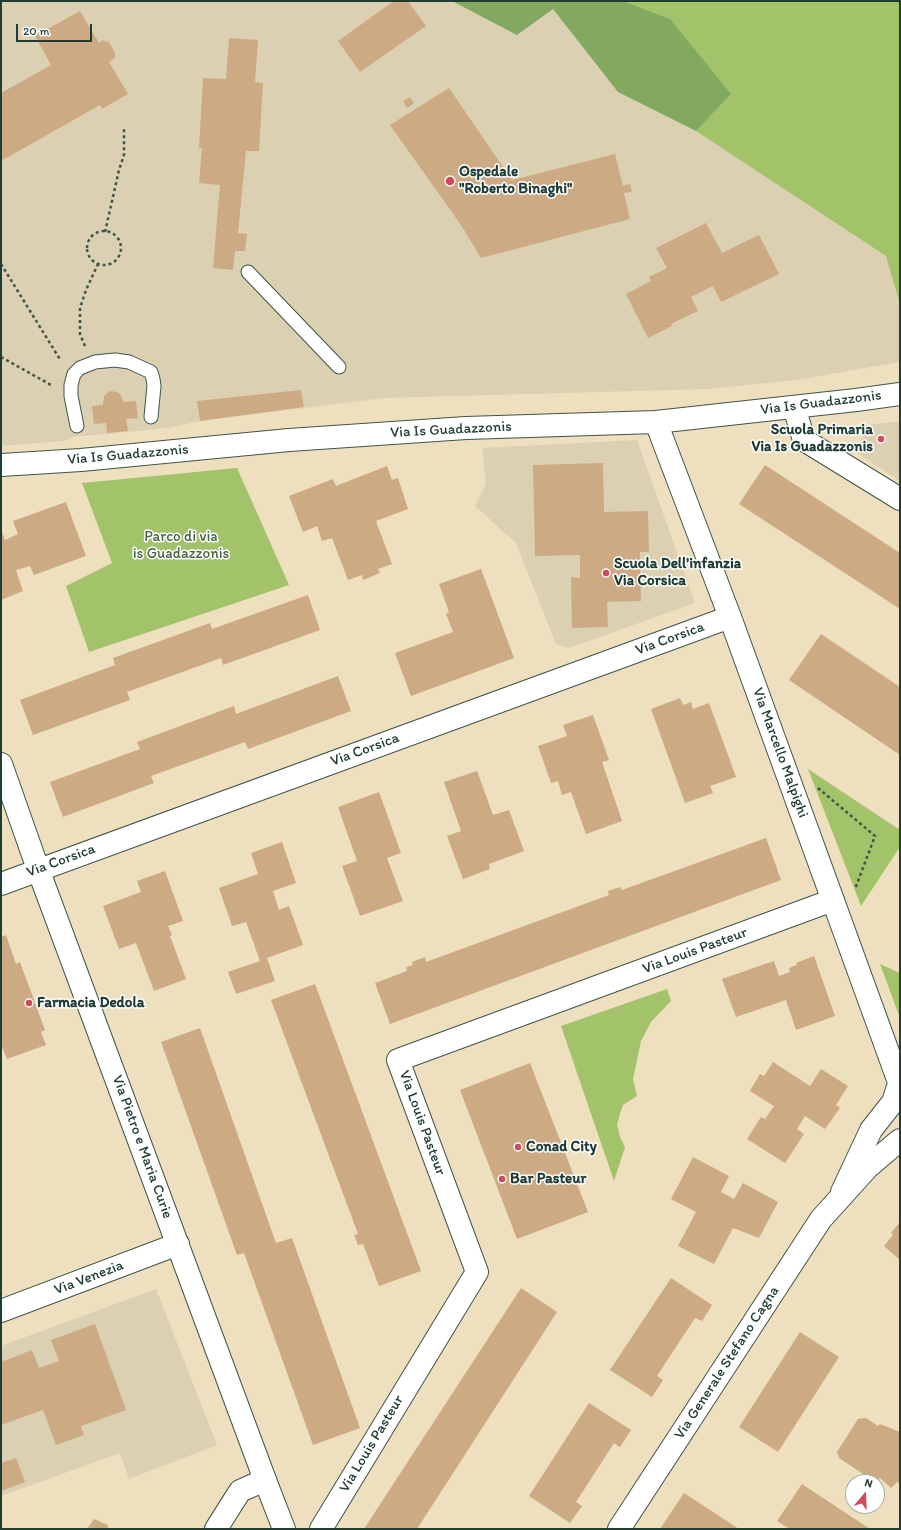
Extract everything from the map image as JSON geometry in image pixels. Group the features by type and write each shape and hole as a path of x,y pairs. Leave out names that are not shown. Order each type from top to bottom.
{"street":[{"name":"Via Is Guadazzonis","path":"1,465 81,460 289,440 466,428 656,422 900,394"},
{"path":"794,407 804,440 900,500"},
{"name":"Via Marcello Malpighi","path":"656,422 730,617 900,1084"},
{"name":"Via Corsica","path":"1,884 730,617"},
{"name":"Via Pietro e Maria Curie","path":"1,764 38,870 284,1529"},
{"name":"Via Louis Pasteur","path":"321,1529 477,1272 398,1060 833,900"},
{"name":"Via Generale Stefano Cagna","path":"838,1199 871,1130 893,1102 900,1084"},
{"name":"Via Generale Stefano Cagna","path":"619,1529 820,1219 868,1167 900,1140"},
{"name":"Via Venezia","path":"1,1312 178,1244"},
{"path":"216,1529 240,1491 265,1480"}],"lane":[{"path":"248,272 339,367"},
{"path":"77,426 71,396 71,385 74,374 80,368 91,363 115,360 129,362 150,372 154,386 151,417"}],"path":[{"path":"105,232 119,170 124,155 124,129"},
{"path":"105,232 115,236 119,240 121,251 119,256 111,264 105,265 98,264 91,258 88,254 88,243 95,234 105,232"},
{"path":"1,264 58,358 74,374"},
{"path":"91,363 80,334 80,308 86,290 98,264"},
{"path":"1,357 71,396"},
{"path":"814,784 875,836 855,889"}],"shaded area":[{"name":"Ospedale \"Roberto Binaghi\"","path":"1,1 900,1 900,362 796,380 708,389 384,398 200,421 168,428 73,437 64,441 1,446"},
{"name":"Scuola Primaria Via Is Guadazzonis","path":"900,421 900,481 856,452 868,425"},
{"name":"Scuola Dell'infanzia Via Corsica","path":"637,440 695,603 569,648 556,644 516,543 475,506 486,484 482,448"},
{"path":"156,1289 217,1445 129,1479 120,1453 1,1496 1,1346"}],"green space":[{"path":"452,1 623,1 670,19 731,94 696,131 618,92 553,9 517,35"},
{"path":"623,1 900,1 900,304 886,256 696,131 730,95 670,19"},
{"name":"Parco di via is Guadazzonis","path":"237,468 289,585 89,652 66,586 112,563 82,483"},
{"path":"808,769 900,830 900,847 861,906"},
{"path":"880,964 900,973 900,1018"},
{"path":"667,989 671,1001 651,1022 641,1041 633,1079 637,1096 623,1105 620,1114 617,1125 620,1137 625,1147 614,1181 561,1026"}],"building":[{"path":"394,1 408,1 426,26 360,72 338,41"},
{"path":"80,11 99,43 102,40 109,42 115,53 115,58 109,62 128,94 102,109 100,105 1,161 1,93 51,65 35,36"},
{"path":"229,38 258,40 255,82 263,83 259,151 246,151 238,233 247,234 245,251 235,251 233,270 213,268 220,185 199,183 202,148 199,148 203,78 226,79"},
{"path":"449,88 512,180 615,154 623,186 630,184 632,192 624,193 630,219 481,258 461,225 390,125"},
{"path":"410,97 414,103 407,108 403,101"},
{"path":"706,223 722,253 759,235 779,274 721,302 713,286 691,297 698,311 671,324 672,326 648,338 626,294 651,281 649,277 667,268 656,248"},
{"path":"301,390 304,407 200,421 197,401"},
{"path":"110,391 120,394 124,402 136,401 138,418 126,419 128,431 107,433 106,423 94,424 92,406 103,405 104,396"},
{"path":"603,463 604,512 648,511 649,552 640,552 641,601 607,602 608,627 572,628 571,577 580,578 580,555 535,556 533,465"},
{"path":"765,465 900,553 900,609 739,504"},
{"path":"387,466 392,480 398,478 408,509 376,521 392,564 378,569 380,573 363,580 362,575 348,580 332,538 322,541 317,526 303,532 289,496 333,479 336,486"},
{"path":"66,502 86,556 34,575 30,566 16,570 23,591 1,600 1,529 5,540 18,534 13,521"},
{"path":"481,569 514,658 411,696 395,653 453,632 446,614 449,612 439,584"},
{"path":"308,595 320,630 223,665 221,658 127,692 130,700 33,735 20,700 115,665 113,658 210,623 212,629"},
{"path":"821,634 900,687 900,755 789,680"},
{"path":"338,676 351,711 248,749 245,742 151,776 154,783 63,817 50,782 140,749 137,742 234,706 236,714"},
{"path":"680,698 683,705 691,702 693,709 709,703 736,777 710,786 713,793 685,803 651,709"},
{"path":"593,715 609,760 602,762 622,821 586,834 571,792 562,795 558,781 551,783 538,746 567,736 563,725"},
{"path":"477,771 493,815 509,810 524,851 489,864 490,869 463,879 447,836 461,831 444,782"},
{"path":"379,792 401,853 387,858 403,901 360,916 342,866 357,861 338,807"},
{"path":"766,838 781,880 390,1024 375,983 407,971 406,967 413,965 412,962 425,957 426,962 609,895 608,891 620,887 622,890"},
{"path":"282,842 296,883 273,891 279,910 289,906 303,945 267,958 275,981 236,994 228,972 260,961 246,922 232,926 219,888 258,874 251,853"},
{"path":"165,871 183,921 168,926 172,935 170,936 186,979 154,991 136,943 119,949 103,906 141,892 137,881"},
{"path":"6,935 16,964 20,962 45,1030 41,1032 46,1045 7,1059 1,1044 1,937"},
{"path":"814,956 835,1016 796,1030 786,1000 736,1017 722,979 774,961 779,976 790,972 789,968 797,965 796,963"},
{"path":"315,984 421,1271 379,1286 363,1244 358,1245 354,1235 358,1234 271,1000"},
{"path":"200,1028 276,1243 292,1238 360,1428 313,1445 244,1253 237,1255 161,1042"},
{"path":"773,1062 810,1086 821,1069 848,1086 836,1105 840,1108 825,1129 805,1116 797,1129 804,1134 785,1163 747,1139 761,1117 765,1119 774,1106 750,1091 760,1074 764,1076"},
{"path":"530,1063 588,1212 517,1239 460,1090"},
{"path":"693,1157 729,1176 721,1192 734,1199 743,1183 778,1202 759,1238 733,1228 714,1264 678,1246 696,1212 671,1199"},
{"path":"900,1222 900,1260 884,1246 893,1235 891,1233"},
{"path":"671,1278 712,1305 702,1321 695,1318 657,1376 663,1380 652,1397 610,1370"},
{"path":"521,1288 557,1312 417,1529 364,1529"},
{"path":"95,1324 126,1410 81,1426 84,1435 56,1445 43,1410 1,1425 1,1362 32,1350 39,1368 59,1361 51,1340"},
{"path":"800,1332 839,1357 778,1452 739,1427"},
{"path":"589,1403 631,1430 620,1447 614,1443 576,1502 582,1506 570,1523 529,1496"},
{"path":"866,1418 878,1426 880,1424 900,1432 900,1484 897,1482 891,1488 885,1483 885,1474 863,1474 839,1458 837,1452 858,1419"},
{"path":"16,1458 25,1482 1,1491 1,1463"},
{"path":"802,1484 845,1512 845,1514 847,1514 870,1529 790,1529 777,1521"},
{"path":"684,1493 739,1529 660,1529"},
{"path":"94,1519 108,1525 108,1529 87,1529"}],"place":[{"name":"Ospedale \"Roberto Binaghi\"","path":"450,181"},
{"name":"Scuola Primaria Via Is Guadazzonis","path":"881,439"},
{"name":"Scuola Dell'infanzia Via Corsica","path":"606,573"},
{"name":"Farmacia Dedola","path":"29,1003"},
{"name":"Conad City","path":"518,1147"},
{"name":"Bar Pasteur","path":"502,1179"}]}
